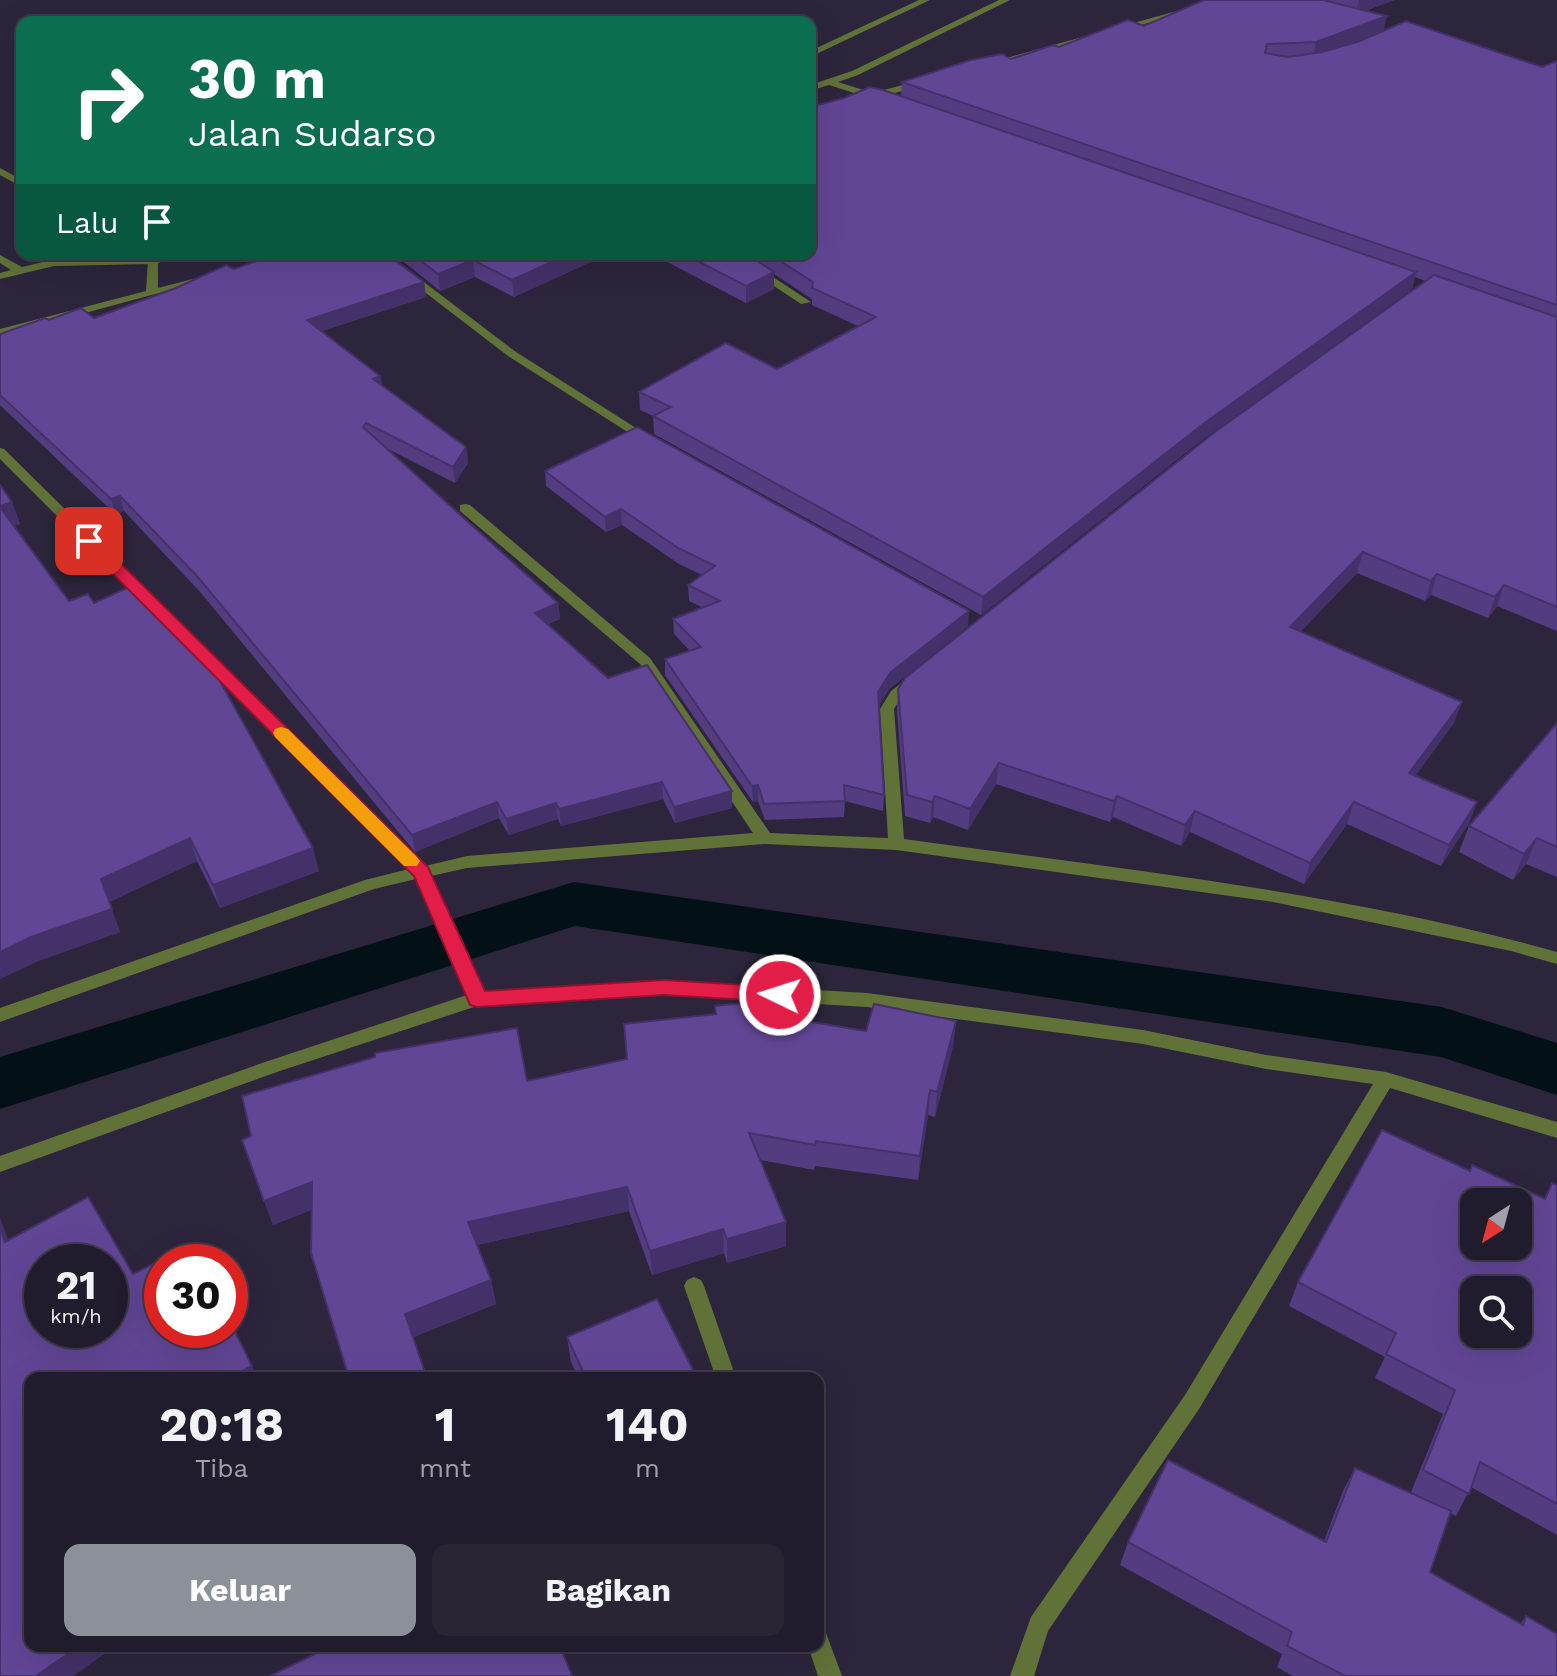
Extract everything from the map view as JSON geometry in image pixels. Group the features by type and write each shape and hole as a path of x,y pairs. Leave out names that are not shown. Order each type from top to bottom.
{"street":[{"path":"816,51 926,0"},
{"path":"816,86 855,73 1006,0"},
{"path":"977,68 1227,0"},
{"path":"848,103 933,80"},
{"path":"830,82 888,101"},
{"path":"0,258 20,271"},
{"path":"56,263 64,260"},
{"path":"0,276 56,263 102,260"},
{"path":"148,260 152,291"},
{"path":"388,260 512,354 659,446"},
{"path":"740,260 805,302"},
{"path":"0,333 225,273"},
{"path":"0,452 155,607"},
{"path":"465,508 645,661 765,838"},
{"path":"177,629 421,872 471,979 477,999"},
{"path":"896,844 887,709 896,694 924,671"},
{"path":"0,1015 371,884 421,872 467,862 535,855 765,838 896,844 1273,896 1511,945 1557,958"},
{"path":"0,1164 268,1068 477,999 664,988 867,1000 1143,1037 1266,1062 1386,1079 1557,1130"},
{"path":"1022,1676 1039,1625 1192,1402 1386,1079"},
{"path":"694,1286 724,1372"},
{"path":"822,1652 830,1676"}],"building":[{"path":"1204,0 1323,0 1387,16 1316,42 1267,44 1265,53 1288,57 1322,52 1360,41 1406,21 1542,67 1557,61 1557,305 902,82 971,60 1002,54 1011,59 1053,45 1059,47 1128,20 1144,26"},
{"path":"870,87 883,90 1416,272 1203,424 983,597 653,416 671,407 639,392 726,343 777,369 876,317 812,288 813,282 778,260 816,260 816,105"},
{"path":"260,260 395,260 424,282 307,320 380,376 373,379 466,447 453,467 366,423 363,427 558,603 535,613 608,678 647,665 732,791 674,807 662,782 559,809 556,803 506,819 497,802 412,835 197,576 120,496 111,499 0,395 0,334 81,308 94,318 176,288 226,265 234,269"},
{"path":"420,260 473,260 438,274"},
{"path":"473,260 556,260 512,280"},
{"path":"696,260 756,260 774,272 746,286"},
{"path":"1434,275 1557,317 1557,607 1504,585 1495,597 1437,574 1431,581 1363,552 1290,627 1462,702 1409,773 1477,802 1449,845 1354,802 1310,863 1195,811 1185,825 1117,796 1114,801 999,763 970,809 935,796 932,802 907,795 898,689 905,678 1215,432"},
{"path":"637,427 969,611 890,673 878,692 884,795 844,785 845,801 764,804 758,785 752,786 665,659 701,647 673,619 720,601 688,585 715,566 678,548 621,509 605,517 545,471"},
{"path":"0,485 12,502 0,506"},
{"path":"0,507 69,601 88,594 94,603 136,584 202,649 313,848 213,885 190,838 101,879 112,909 31,937 0,952"},
{"path":"1557,723 1557,847 1537,838 1524,854 1469,826"},
{"path":"774,1000 776,1016 866,1031 874,1004 956,1021 937,1092 930,1090 920,1156 816,1141 815,1145 749,1133 786,1222 727,1239 723,1229 650,1251 627,1187 468,1222 491,1280 405,1314 425,1372 347,1372 311,1253 312,1182 264,1201 242,1140 251,1136 242,1096 375,1057 375,1053 517,1028 527,1081 627,1059 624,1024 716,1014 715,1006"},
{"path":"1382,1130 1470,1171 1472,1165 1521,1188 1460,1188 1460,1260 1532,1260 1532,1193 1545,1199 1552,1183 1557,1185 1557,1504 1480,1462 1469,1494 1423,1470 1455,1390 1386,1354 1396,1333 1298,1282"},
{"path":"88,1197 115,1244 24,1244 24,1348 128,1348 128,1265 133,1274 144,1268 144,1348 243,1348 252,1366 240,1372 24,1372 24,1652 70,1652 36,1676 0,1676 0,1228 5,1242"},
{"path":"657,1299 694,1372 583,1372 567,1337"},
{"path":"1168,1460 1326,1542 1355,1468 1451,1511 1430,1572 1523,1625 1526,1616 1557,1634 1557,1676 1345,1676 1287,1646 1292,1632 1128,1542"},
{"path":"562,1652 572,1676 270,1676 317,1653"}],"waterway":[{"path":"0,1083 574,904 1442,1032 1557,1069"}],"slow traffic":[{"path":"281,733 411,861"}],"route":[{"path":"89,541 421,872 471,979 477,999 664,988 780,995"}]}
